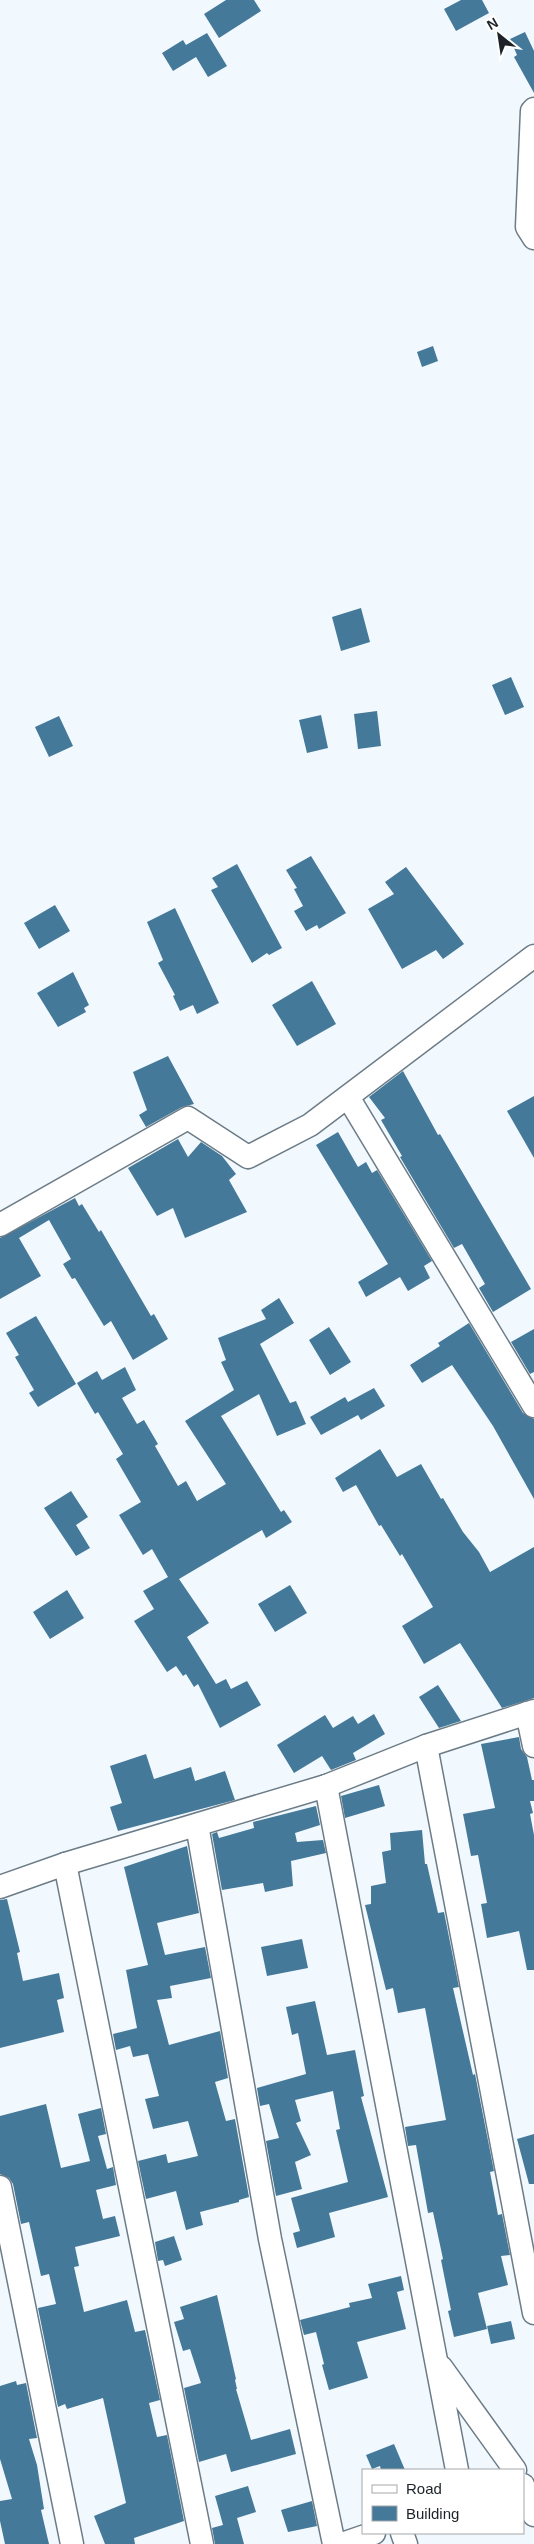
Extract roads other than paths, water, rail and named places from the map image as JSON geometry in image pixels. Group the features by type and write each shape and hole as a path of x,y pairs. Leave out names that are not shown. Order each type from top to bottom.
{"street":[{"path":"534,109 532,111 526,227 534,238"},
{"path":"0,1225 188,1118 248,1157 310,1124 534,956"},
{"path":"348,1097 534,1406"},
{"path":"0,1887 65,1864 326,1786 426,1746 531,1712 534,1746"},
{"path":"426,1746 534,2313"},
{"path":"326,1786 457,2469"},
{"path":"197,1825 270,2239 334,2544"},
{"path":"65,1864 202,2544"},
{"path":"0,2187 72,2544"},
{"path":"436,2360 514,2469"},
{"path":"524,2488 534,2515"},
{"path":"342,2544 371,2534"}]}
